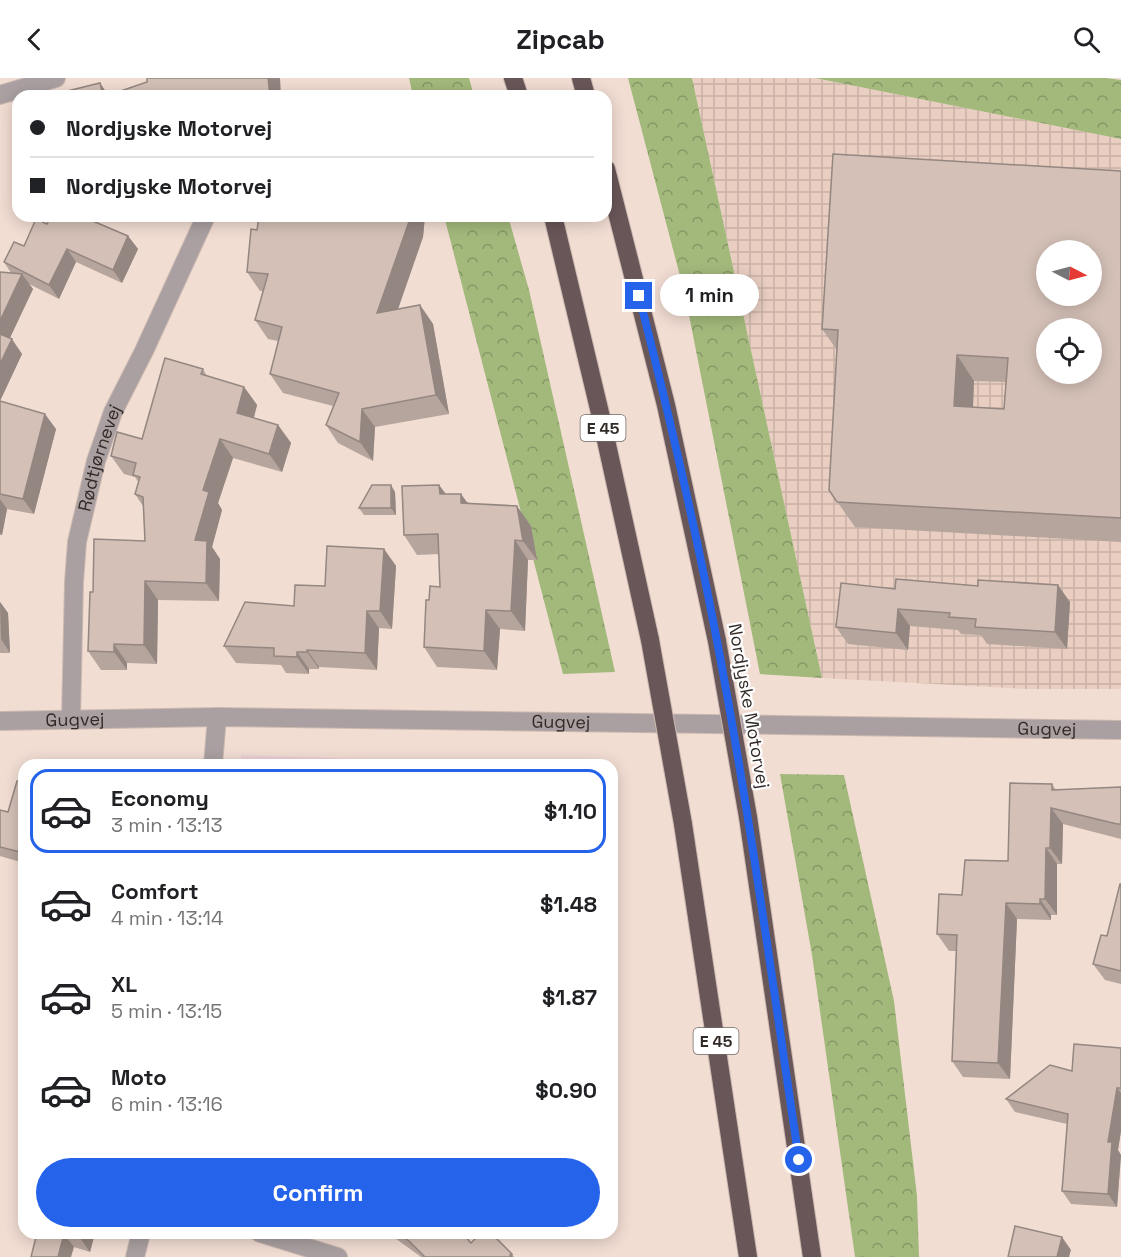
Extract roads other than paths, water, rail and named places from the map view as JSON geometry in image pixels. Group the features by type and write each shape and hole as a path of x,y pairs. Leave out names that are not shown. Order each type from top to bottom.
{"highway":[{"name":"Nordjyske Motorvej","path":"612,193 666,405 717,641 748,817 812,1257"},
{"name":"E 45","path":"553,222 600,413 650,640 683,824 748,1257"}],"street":[{"path":"16,90 56,78"},
{"name":"Rødtjørnevej","path":"71,719 77,542 96,460 114,412 203,222"},
{"path":"214,759 217,717"},
{"name":"Gugvej","path":"0,722 217,717 1121,730"},
{"path":"135,1257 140,1239"},
{"path":"280,1239 338,1257"}]}
